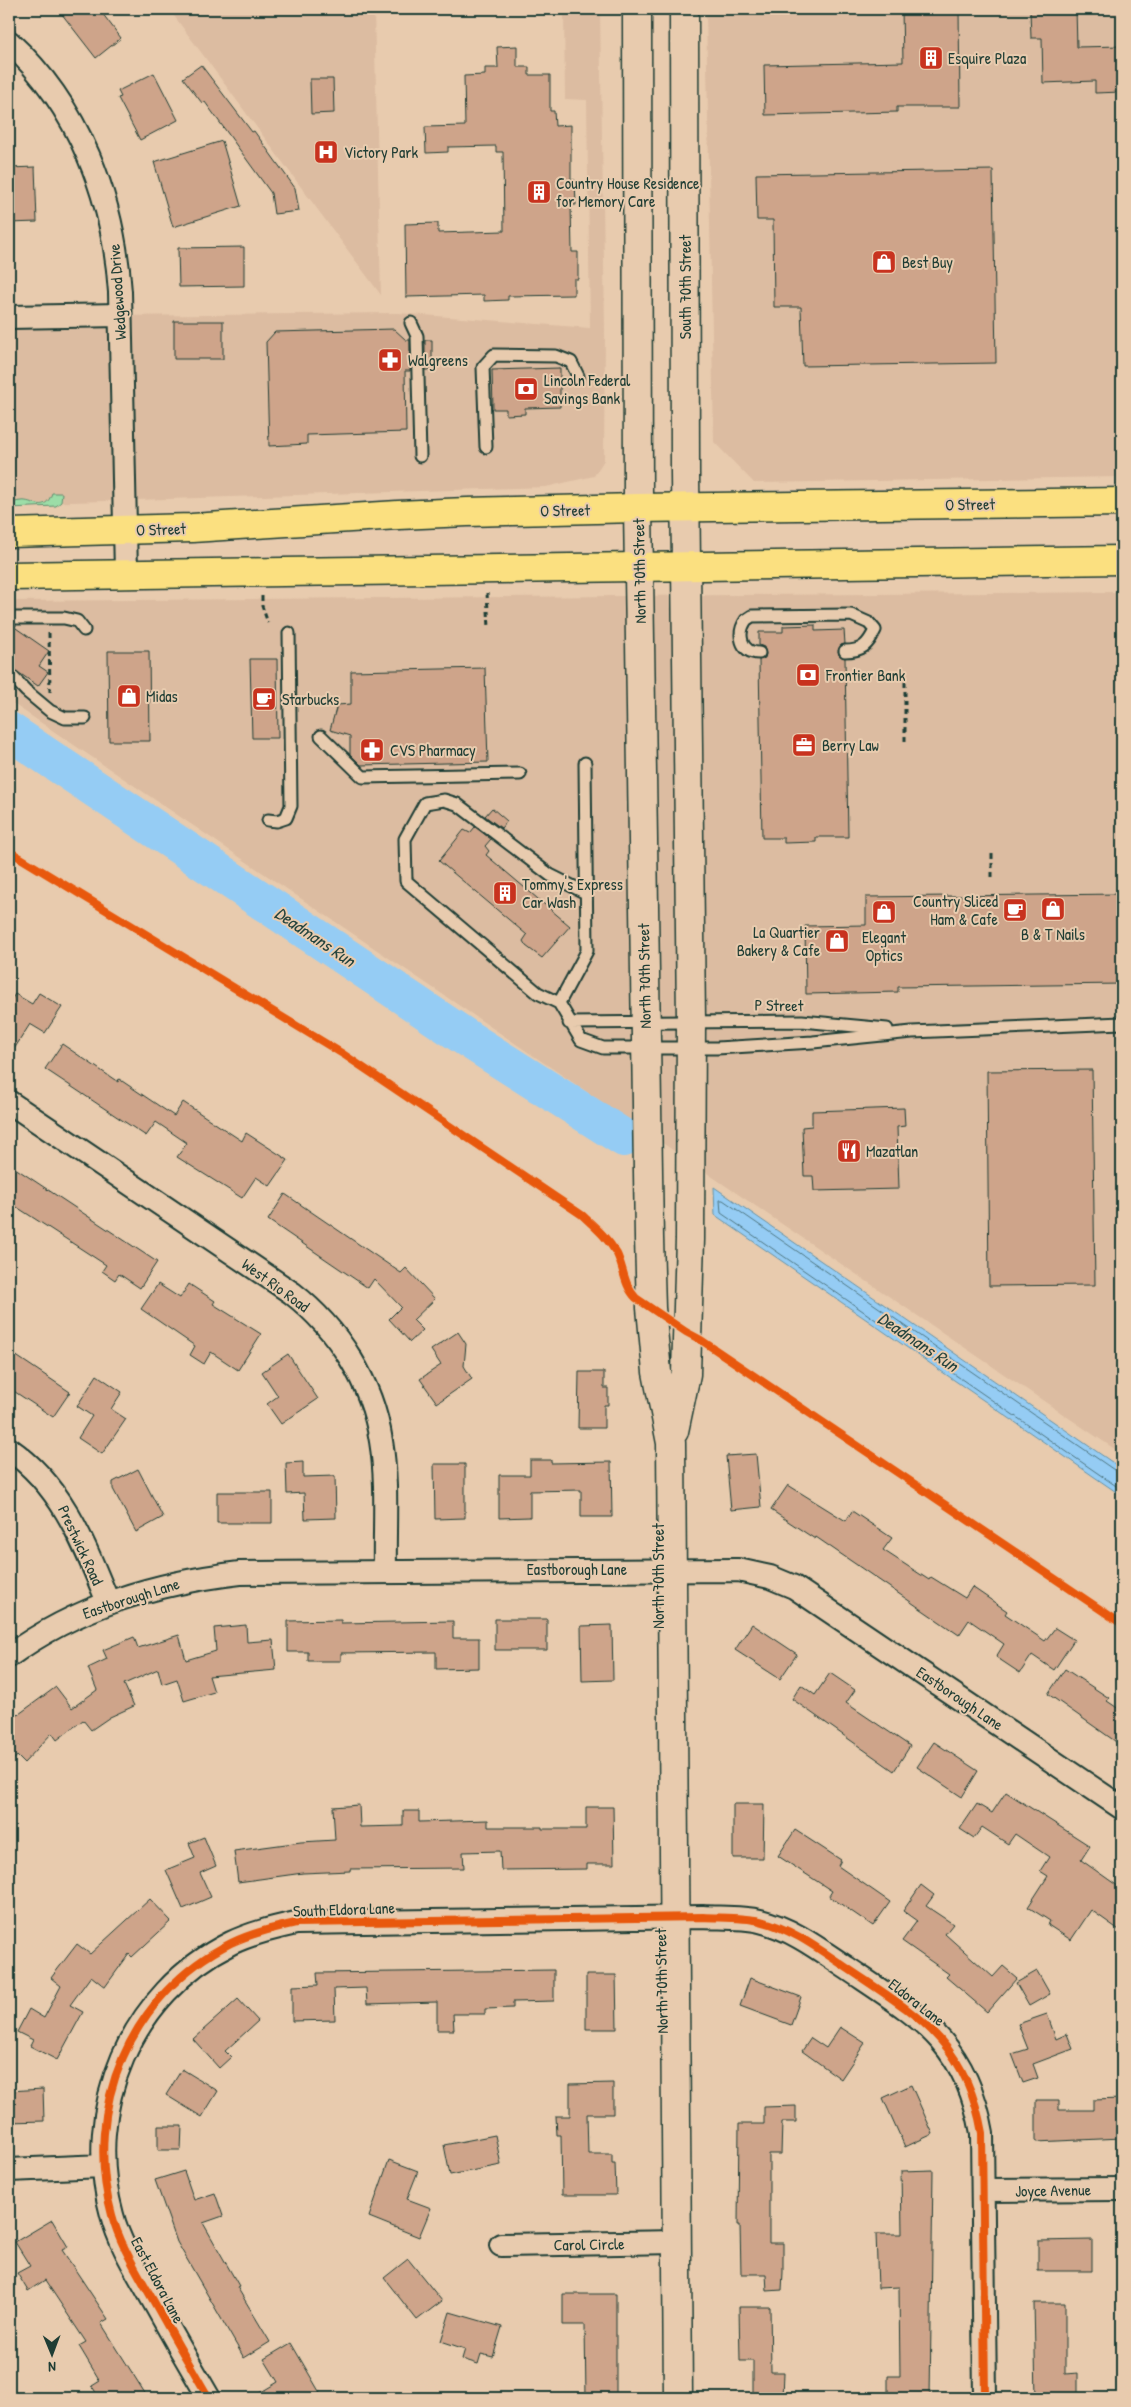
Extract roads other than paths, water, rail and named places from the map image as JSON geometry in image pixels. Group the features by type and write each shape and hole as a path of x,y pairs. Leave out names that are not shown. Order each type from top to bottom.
{"main road":[{"path":"637,9 638,508"},
{"name":"South 70th Street","path":"684,9 686,565"},
{"name":"O Street","path":"9,533 125,530 398,514 686,507 1122,502"},
{"name":"North 70th Street","path":"638,508 644,1021 651,1308 658,1372 671,1442 678,2398"},
{"path":"9,576 126,573 328,573 686,565 1122,560"},
{"name":"North 70th Street","path":"671,1442 686,1374 690,1239 691,1021 686,565"}],"street":[{"name":"Wedgewood Drive","path":"9,42 37,71 64,109 93,167 108,210 116,248 120,315 126,573"},
{"path":"9,317 120,315"},
{"name":"West Rio Road","path":"9,1102 292,1293 330,1329 358,1373 377,1422 384,1474 385,1571"},
{"name":"Prestwick Road","path":"9,1449 28,1464 62,1502 77,1531 108,1602"},
{"name":"Eastborough Lane","path":"9,1656 44,1632 108,1602 169,1584 240,1573 738,1570 770,1577 794,1587 1122,1808"},
{"name":"South Eldora Lane","path":"103,2166 106,2113 113,2079 135,2034 164,1994 189,1971 216,1951 246,1937 296,1923 317,1921 674,1917"},
{"name":"Eldora Lane","path":"674,1917 748,1919 785,1930 816,1947 925,2022 954,2056 971,2092 982,2132 985,2398"},
{"path":"9,2170 103,2166"},
{"name":"East Eldora Lane","path":"103,2166 105,2183 117,2231 153,2300 209,2398"},
{"name":"Joyce Avenue","path":"984,2190 1122,2189"},
{"name":"Carol Circle","path":"501,2245 678,2242"}],"lane":[{"path":"411,323 417,336 420,456"},
{"path":"486,448 483,367 494,355 556,356 571,362 578,376"},
{"path":"759,652 752,653 746,648 740,635 746,620 752,616 851,615 869,623 875,630 869,644 856,651 845,651"},
{"path":"9,618 64,618 77,621 84,630"},
{"path":"268,820 277,821 286,818 291,806 289,632"},
{"path":"9,673 26,692 50,711 65,718 85,718"},
{"path":"321,736 363,777 520,774"},
{"path":"585,763 587,952 559,1003 538,994 406,881 405,839 425,803 444,800 457,804 550,875 586,893"},
{"name":"P Street","path":"559,1003 569,1023 581,1040 603,1048 691,1048 813,1042 912,1032 1122,1023"},
{"name":"P Street","path":"569,1023 802,1021 912,1032"}],"water":[{"path":"714,1187 1122,1469 1122,1496 715,1215"}],"waterway":[{"name":"Deadmans Run","path":"9,731 468,1039 624,1138"}],"place":[{"name":"Esquire Plaza","path":"931,58"},
{"name":"Victory Park","path":"326,152"},
{"name":"Country House Residence for Memory Care","path":"539,192"},
{"name":"Best Buy","path":"884,262"},
{"name":"Walgreens","path":"390,360"},
{"name":"Lincoln Federal Savings Bank","path":"526,389"},
{"name":"Frontier Bank","path":"808,675"},
{"name":"Midas","path":"129,696"},
{"name":"Starbucks","path":"264,699"},
{"name":"Berry Law","path":"804,745"},
{"name":"CVS Pharmacy","path":"372,750"},
{"name":"Tommy's Express Car Wash","path":"505,893"},
{"name":"B & T Nails","path":"1053,909"},
{"name":"Country Sliced Ham & Cafe","path":"1015,910"},
{"name":"Elegant Optics","path":"884,912"},
{"name":"La Quartier Bakery & Cafe","path":"837,941"},
{"name":"Mazatlan","path":"849,1151"}]}
